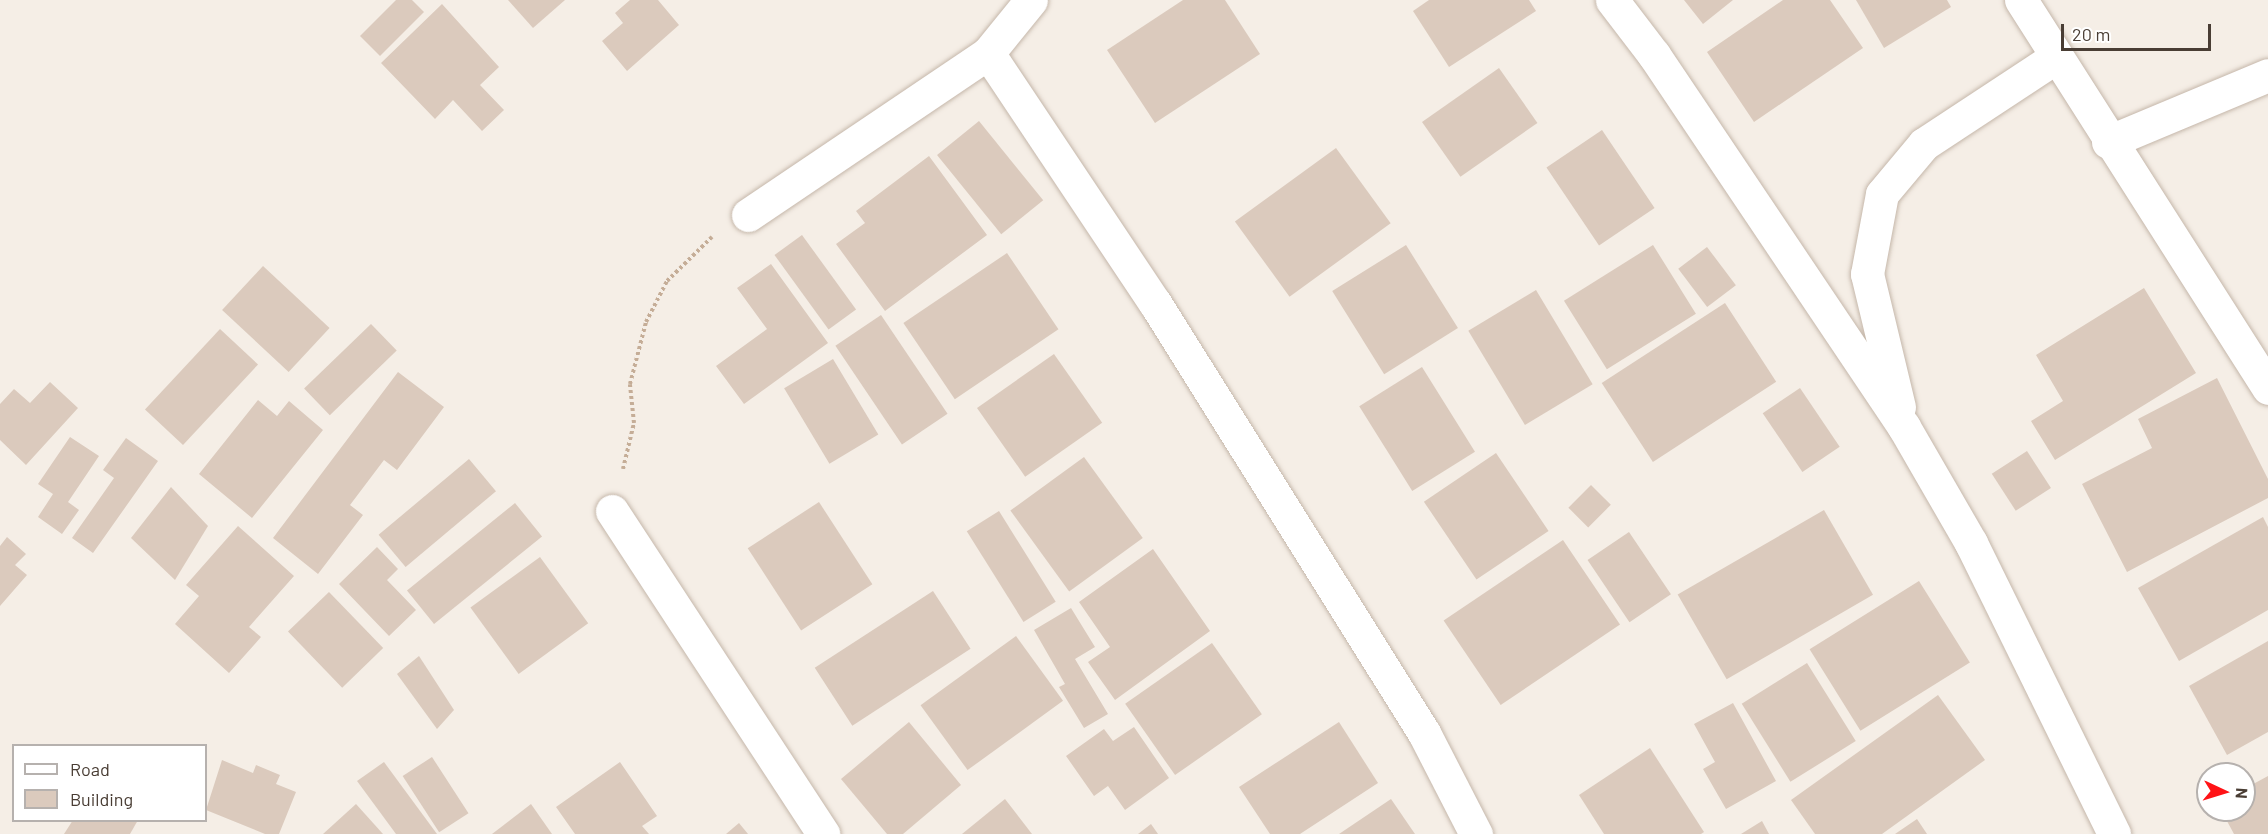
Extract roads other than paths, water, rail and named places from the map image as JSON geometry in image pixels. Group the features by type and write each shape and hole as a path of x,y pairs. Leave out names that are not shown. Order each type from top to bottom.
{"street":[{"path":"748,215 988,52 1031,0"},
{"path":"1612,0 1654,55 1904,427 1971,543 2114,834"},
{"path":"2021,0 2108,142 2268,388"},
{"path":"988,52 1155,303 1418,723 1476,834"},
{"path":"1904,427 1868,274 1882,194 1924,144 2056,57"},
{"path":"2108,142 2268,75"},
{"path":"612,511 823,834"}]}
